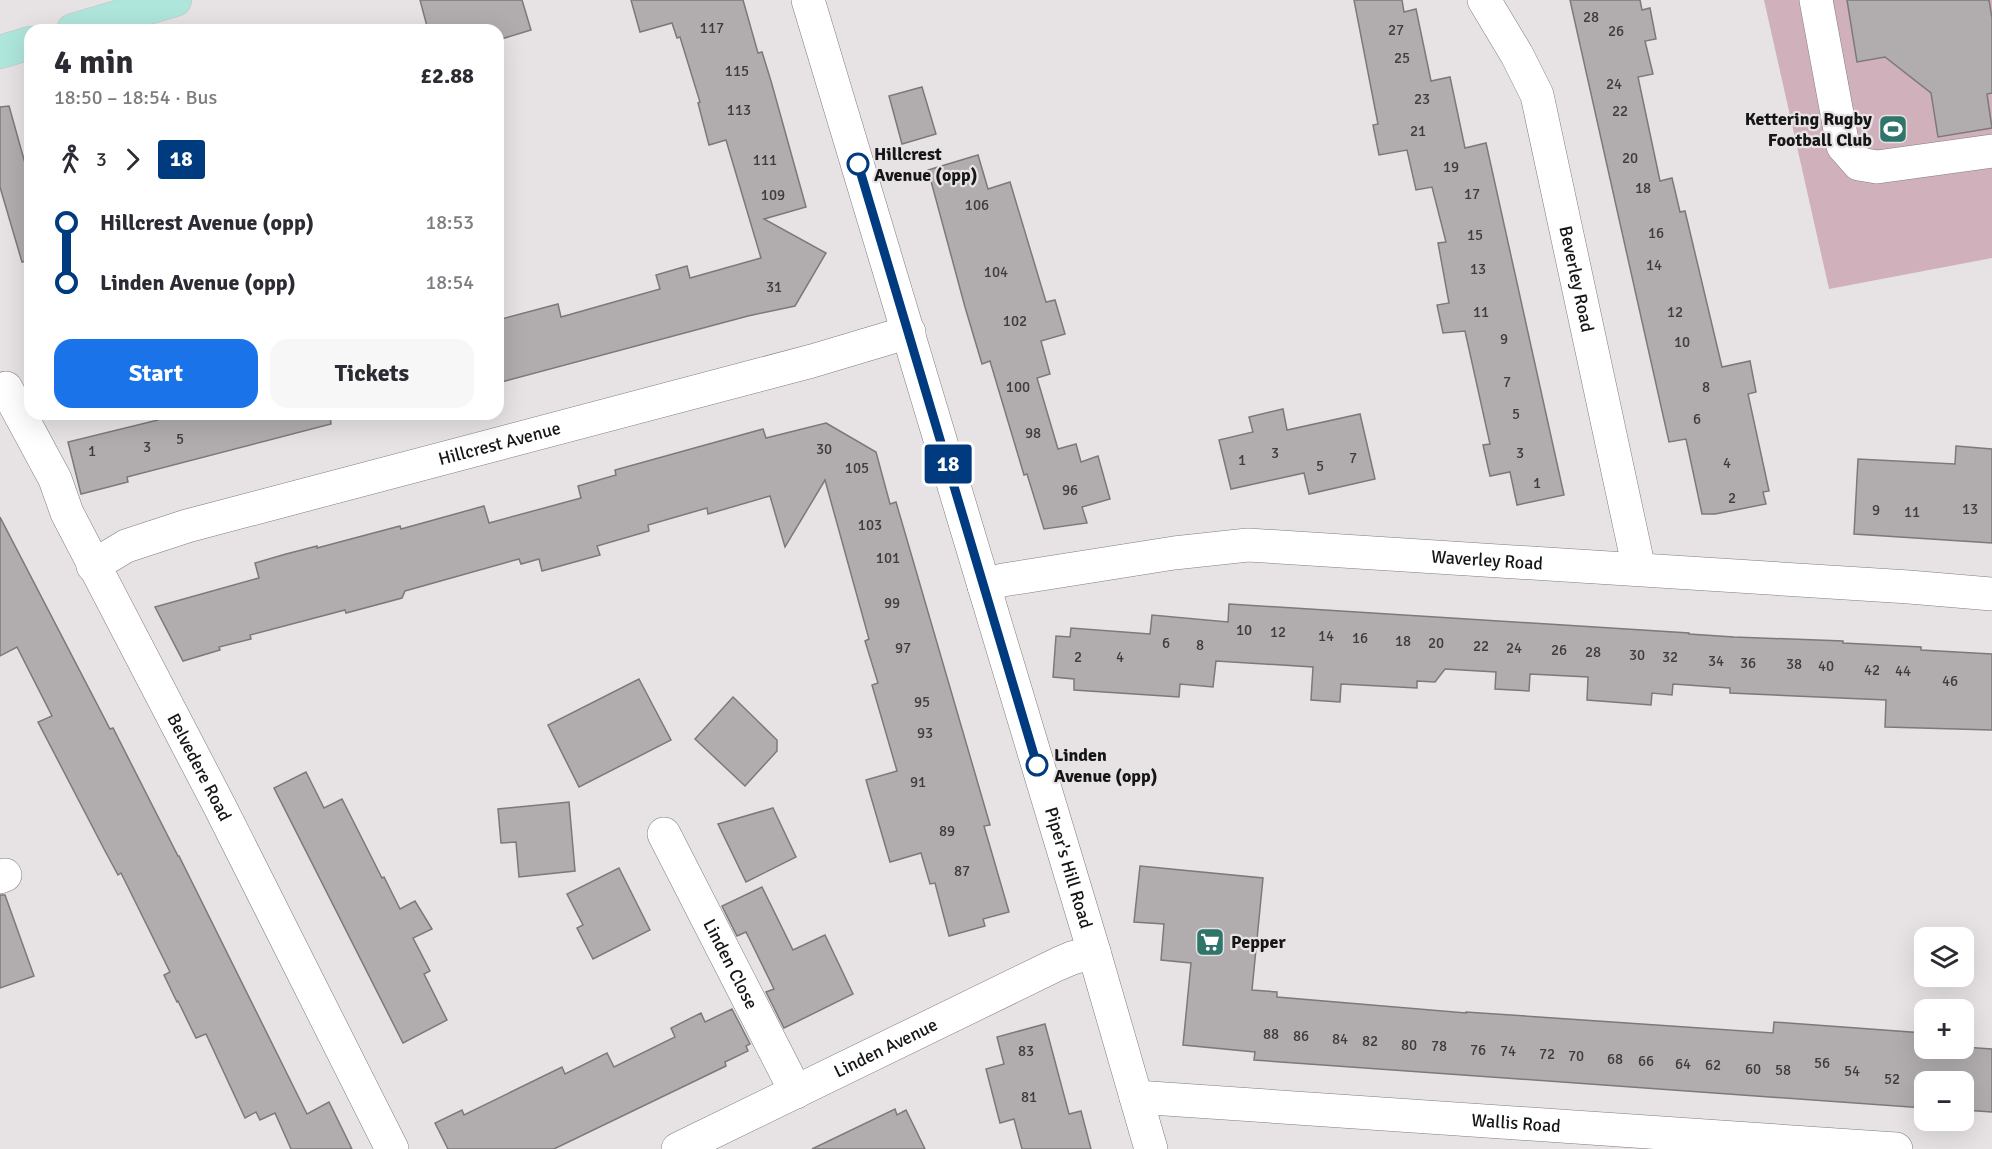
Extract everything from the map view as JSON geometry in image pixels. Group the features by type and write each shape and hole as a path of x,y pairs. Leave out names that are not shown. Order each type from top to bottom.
{"main road":[{"path":"93,24 175,0"},
{"path":"0,52 24,45"}],"street":[{"name":"Piper's Hill Road","path":"808,0 909,332 1151,1149"},
{"name":"Beverley Road","path":"1484,0 1517,55 1537,95 1639,569"},
{"path":"1816,0 1843,146 1859,164 1877,167 1992,151"},
{"name":"Hillcrest Avenue","path":"93,566 126,546 188,526 812,361 909,332"},
{"name":"Belvedere Road","path":"6,388 55,479 67,513 93,566 220,807 392,1149"},
{"name":"Waverley Road","path":"984,586 1003,580 1174,552 1248,545 1992,594"},
{"name":"Linden Close","path":"664,834 796,1092"},
{"name":"Linden Avenue","path":"678,1149 1058,964 1094,952"},
{"name":"Wallis Road","path":"1136,1097 1896,1149"}],"shaded area":[{"name":"Kettering Rugby Football Club","path":"1764,0 1992,0 1992,258 1829,289"}],"building":[{"path":"420,0 522,0 531,30 504,38 504,24 426,24"},
{"path":"631,0 743,0 758,53 762,52 771,81 806,207 764,219 826,253 795,306 748,316 504,381 504,318 558,304 561,317 660,289 656,275 687,266 690,278 761,258 726,140 709,145 698,103 700,102 680,37 677,38 672,23 640,32"},
{"path":"1354,0 1402,0 1404,12 1416,9 1431,81 1450,77 1465,148 1486,143 1564,495 1517,505 1510,472 1490,476 1483,445 1490,444 1465,331 1443,333 1437,305 1449,303 1438,243 1446,242 1432,187 1416,190 1407,150 1379,155 1373,125 1378,124"},
{"path":"1570,0 1640,0 1642,10 1650,8 1656,39 1645,41 1653,74 1638,77 1660,181 1672,178 1680,212 1685,211 1722,367 1750,361 1756,392 1748,394 1769,491 1763,492 1766,504 1715,514 1702,514 1686,439 1669,442"},
{"path":"1847,0 1989,0 1992,18 1992,93 1987,94 1992,128 1938,137 1931,93 1885,57 1857,62"},
{"path":"922,87 936,134 902,144 889,96"},
{"path":"9,106 24,160 24,262 22,262 0,187 0,107"},
{"path":"978,155 988,189 1010,182 1046,302 1055,300 1065,334 1041,341 1050,374 1037,378 1058,449 1076,444 1081,462 1098,456 1110,499 1082,507 1087,523 1044,529 1027,474 1024,475 990,361 982,364 965,307 928,170"},
{"path":"1283,409 1287,430 1360,414 1375,479 1309,494 1304,473 1231,489 1219,440 1253,432 1249,417"},
{"path":"158,420 331,420 331,424 127,477 128,482 81,494 68,442"},
{"path":"826,423 876,452 890,504 896,502 990,825 984,826 1009,912 983,919 985,926 949,936 935,883 930,884 921,853 890,862 866,780 897,771 872,685 878,683 865,641 869,639 825,480 785,547 770,496 708,514 707,508 648,525 649,531 597,546 600,555 542,571 539,559 521,564 519,559 405,591 402,598 346,613 345,610 250,635 251,639 219,647 220,650 183,661 155,607 259,578 255,563 286,554 400,526 401,529 484,506 489,523 581,498 578,486 616,475 615,470 763,429 766,438"},
{"path":"1956,446 1992,449 1992,543 1854,534 1858,459 1955,464"},
{"path":"0,517 179,856 307,1114 329,1102 352,1149 291,1149 275,1113 260,1120 256,1112 245,1118 206,1034 196,1038 164,975 170,972 121,873 118,875 38,722 52,716 17,647 0,656"},
{"path":"1229,604 1734,637 1843,641 1843,643 1921,647 1921,650 1992,654 1992,730 1885,727 1886,700 1730,693 1730,688 1673,684 1672,695 1652,693 1651,705 1587,700 1588,677 1530,674 1529,691 1495,689 1496,672 1445,669 1435,682 1417,681 1417,688 1341,684 1340,702 1311,700 1313,667 1216,661 1213,687 1180,684 1179,697 1074,690 1074,679 1053,677 1056,636 1070,637 1071,628 1150,634 1152,615 1228,622"},
{"path":"639,679 671,740 579,787 548,725"},
{"path":"733,697 777,740 777,751 745,786 695,739"},
{"path":"306,772 324,808 342,799 400,909 415,901 432,929 413,938 430,971 424,974 447,1020 403,1043 274,788"},
{"path":"569,802 575,871 519,877 516,842 501,843 498,809"},
{"path":"773,808 796,857 746,882 718,824"},
{"path":"1140,866 1263,878 1252,990 1277,992 1277,997 1466,1013 1773,1033 1774,1022 1914,1032 1914,1059 1974,1059 1974,1048 1992,1049 1992,1112 1974,1111 1974,1071 1914,1071 1914,1107 1254,1060 1255,1052 1183,1045 1191,963 1161,960 1164,924 1134,922"},
{"path":"619,868 650,930 593,959 577,928 583,925 567,894"},
{"path":"762,887 793,950 825,935 853,994 784,1028 766,992 774,989 746,932 737,936 722,906"},
{"path":"0,895 5,895 34,976 0,988"},
{"path":"732,1009 750,1044 746,1046 748,1051 725,1062 726,1066 554,1149 448,1149 435,1123 462,1110 464,1115 562,1067 565,1074 607,1053 614,1067 675,1037 671,1028 701,1013 705,1022"},
{"path":"1045,1024 1069,1114 1081,1111 1091,1149 1022,1149 1014,1119 1000,1123 986,1069 1004,1064 997,1037"},
{"path":"895,1109 897,1115 906,1110 925,1149 812,1149"}],"bus line":[{"name":"18","path":"858,164 1037,765"}],"place":[{"name":"Kettering Rugby Football Club","path":"1893,129"},
{"name":"Hillcrest Avenue (opp)","path":"858,164"},
{"name":"Linden Avenue (opp)","path":"1037,765"},
{"name":"Pepper","path":"1210,942"}]}
